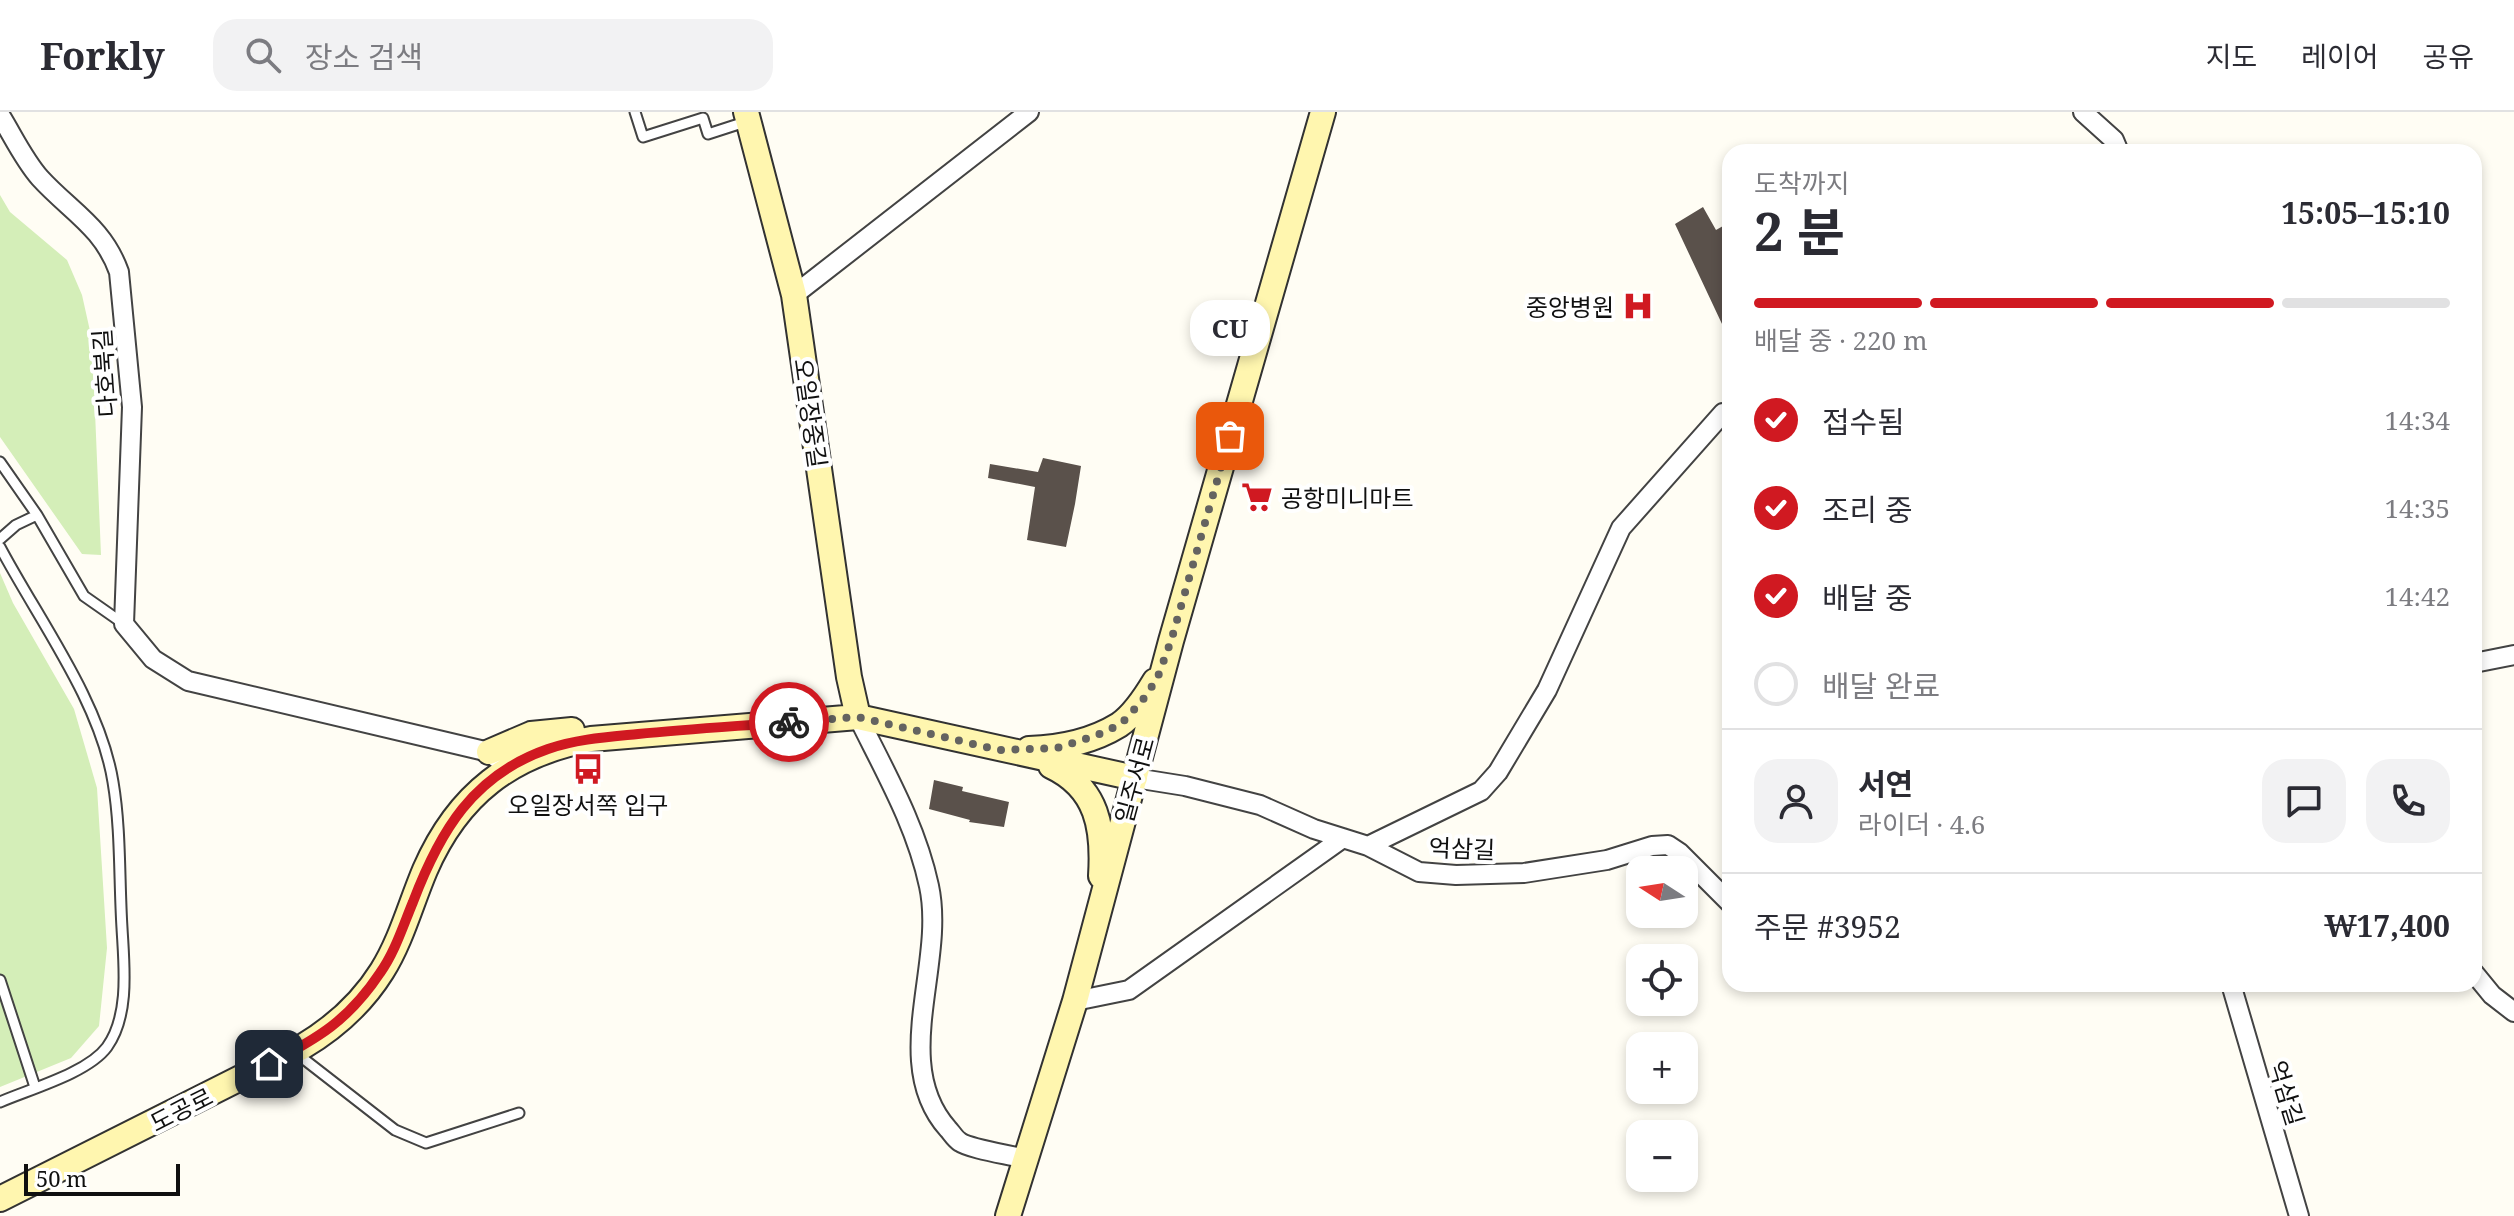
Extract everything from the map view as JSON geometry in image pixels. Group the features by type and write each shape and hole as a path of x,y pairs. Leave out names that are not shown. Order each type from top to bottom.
{"street":[{"path":"794,295 1029,112"},
{"path":"2083,112 2116,144"},
{"name":"일주서로","path":"1008,1216 1075,1001 1171,641 1324,113"},
{"name":"다호북길","path":"0,115 38,176 104,241 119,272 132,407 124,624"},
{"name":"오일장중길","path":"747,117 794,295 849,677 858,717"},
{"path":"1368,846 1481,791 1498,772 1547,690 1621,528 1722,414"},
{"path":"124,624 153,659 188,681 498,760"},
{"path":"999,750 1057,748 1121,724 1157,679 1171,641"},
{"path":"2482,661 2514,655"},
{"path":"858,717 912,827 930,888 933,939 922,1020 921,1073 934,1113 960,1143 1025,1159"},
{"name":"도공로","path":"0,1199 293,1051 322,1035 339,1021 382,971 448,826 498,760 568,743 658,732 858,717 1135,778"},
{"path":"999,750 1054,767 1076,782 1090,797 1099,825 1102,861 1098,919"},
{"name":"억삼길","path":"1135,778 1185,786 1260,805 1314,829 1368,846 1419,872 1456,875 1524,873 1607,860 1652,846 1668,845 1722,895"},
{"path":"1075,1001 1129,990 1343,838"},
{"path":"2482,983 2514,1012"},
{"name":"억삼길","path":"2233,992 2299,1216"}],"lane":[{"path":"635,112 643,137 703,118 708,134 747,117"},
{"path":"0,462 37,515 84,596 124,624"},
{"path":"0,539 16,525 37,515"},
{"path":"0,547 87,701 113,780 123,955 122,1000 116,1029 107,1047 92,1062 0,1102"},
{"path":"0,980 35,1087"},
{"path":"293,1051 395,1130 426,1143 519,1113"}],"green space":[{"path":"0,195 10,212 67,260 82,295 92,340 101,555 82,554 0,437"},
{"path":"0,573 13,603 74,709 97,788 107,948 99,1026 71,1058 0,1087"}],"building":[{"path":"1703,207 1716,230 1722,227 1722,324 1675,224"},
{"path":"1043,458 1081,466 1066,547 1027,540 1035,487 988,478 990,464 1038,472"},
{"path":"934,780 963,787 962,791 1009,802 1004,827 969,822 929,809"}],"way so far":[{"path":"789,722 858,717 999,750 1057,748 1121,724 1157,679 1171,641 1230,436"}],"place":[{"name":"중앙병원","path":"1638,306"},
{"name":"CU","path":"1230,436"},
{"name":"공항미니마트","path":"1257,497"},
{"name":"오일장서쪽 입구","path":"588,769"}],"route":[{"path":"269,1064 322,1035 368,990 395,946 426,869 448,826 460,810 507,767 548,749 591,739 789,722"}]}
